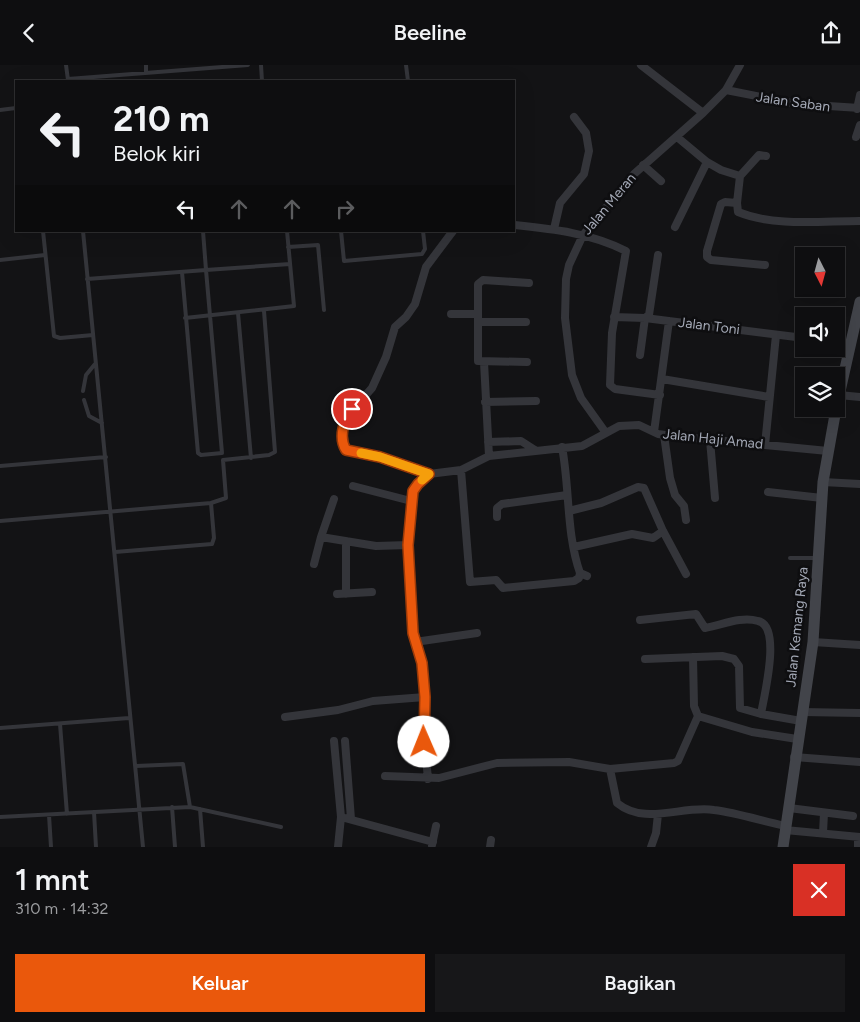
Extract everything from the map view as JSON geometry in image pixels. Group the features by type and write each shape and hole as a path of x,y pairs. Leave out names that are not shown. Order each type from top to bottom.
{"street":[{"path":"641,65 704,113"},
{"name":"Jalan Meran","path":"606,433 581,399 569,363 565,318 566,279 574,252 583,235 642,165 704,113 726,90 737,66"},
{"name":"Jalan Saban","path":"726,90 773,100 858,109"},
{"path":"858,109 860,95"},
{"path":"554,229 560,203 584,174 589,151 586,133 574,117"},
{"path":"856,137 860,125"},
{"path":"677,137 706,162 740,177"},
{"path":"766,156 759,155 754,159 740,177 737,203 738,212 782,221 860,221"},
{"path":"675,227 706,162"},
{"path":"642,165 661,181"},
{"path":"737,203 725,202 721,204 707,257 711,260 765,265"},
{"path":"515,225 554,229 583,235 626,251 614,317 611,387 660,395"},
{"path":"428,779 423,726 425,697 422,663 415,642 408,545 411,501 418,484 429,474 380,457 346,450 343,428 352,409 372,388 386,357 395,327 406,317 415,304 426,267 452,232"},
{"path":"640,355 645,318 649,315 651,307 658,255"},
{"path":"527,362 478,361 478,284 480,281 529,283"},
{"name":"Jalan Kemang Raya","path":"845,374 853,347 860,302"},
{"path":"451,314 526,322"},
{"name":"Jalan Toni","path":"614,317 645,318 795,337"},
{"path":"654,432 669,321"},
{"path":"765,445 776,335"},
{"path":"484,362 489,456"},
{"path":"662,379 769,397"},
{"path":"845,396 860,397"},
{"path":"485,402 536,401"},
{"name":"Jalan Kemang Raya","path":"783,847 794,757 813,642 823,483 834,417"},
{"name":"Jalan Haji Amad","path":"429,474 461,469 489,456 588,444 606,433 626,425 639,425 664,435 828,451"},
{"path":"664,435 672,485 675,495 684,506 686,520"},
{"path":"710,440 715,497"},
{"path":"488,442 521,441 535,449"},
{"path":"461,469 469,581 497,581 503,588 578,580 584,574 574,547 567,495 568,479 562,447"},
{"path":"823,483 860,484"},
{"path":"353,486 411,501"},
{"path":"569,511 601,503 642,487 647,493 663,531 686,574"},
{"path":"768,491 822,498"},
{"path":"496,517 497,507 502,504 567,495"},
{"path":"314,564 334,499"},
{"path":"574,547 632,534 653,538 663,531"},
{"path":"321,537 376,546 408,545"},
{"path":"346,541 342,594 372,591"},
{"path":"640,620 696,614 705,627 741,621 760,621 765,624 770,633 771,650 761,714"},
{"path":"415,642 477,633"},
{"path":"813,642 860,645"},
{"path":"385,777 428,779 497,763 569,762 610,769 677,762 698,716 694,706 693,657"},
{"path":"645,659 729,657 738,662 740,708 761,714 801,716 860,713"},
{"path":"285,717 343,709 373,701 425,697"},
{"path":"698,716 746,731 797,739"},
{"path":"334,741 341,817 338,847"},
{"path":"345,741 351,819"},
{"path":"794,757 860,762"},
{"path":"610,769 617,803 637,813 714,810 786,828 859,837 858,847"},
{"path":"789,808 854,816"},
{"path":"651,847 656,833 658,813"},
{"path":"823,833 824,813"},
{"path":"341,817 432,844 436,826"}],"lane":[{"path":"66,65 68,80 217,66 248,65"},
{"path":"146,65 146,73"},
{"path":"175,65 175,70"},
{"path":"260,65 262,80"},
{"path":"406,65 408,80"},
{"path":"0,110 15,108"},
{"path":"43,232 54,336 60,338 93,335"},
{"path":"83,232 143,847"},
{"path":"0,521 210,503 226,498 203,232"},
{"path":"185,318 264,311 294,306 287,232"},
{"path":"341,232 344,261 422,254 424,249 423,232"},
{"path":"288,247 318,245 324,310"},
{"path":"0,261 45,255"},
{"path":"87,279 290,264"},
{"path":"182,272 198,453 201,455 222,453"},
{"path":"223,460 273,455 276,449 264,311"},
{"path":"238,313 250,458"},
{"path":"83,391 86,375 96,364"},
{"path":"84,400 89,416 102,423"},
{"path":"0,466 106,457"},
{"path":"115,552 212,544 214,538 210,503"},
{"path":"790,557 818,558"},
{"path":"0,728 129,718"},
{"path":"60,724 68,814"},
{"path":"136,766 184,764 190,807"},
{"path":"172,807 175,847"},
{"path":"0,817 190,807 281,827"},
{"path":"200,809 203,847"},
{"path":"94,812 96,847"},
{"path":"49,815 51,847"}],"slow traffic":[{"path":"361,453 380,457 429,474 422,480"}],"route":[{"path":"352,409 343,428 344,448 346,450 380,457 429,474 413,491 408,545 413,633 422,663 425,697 423,711 424,742"}]}
